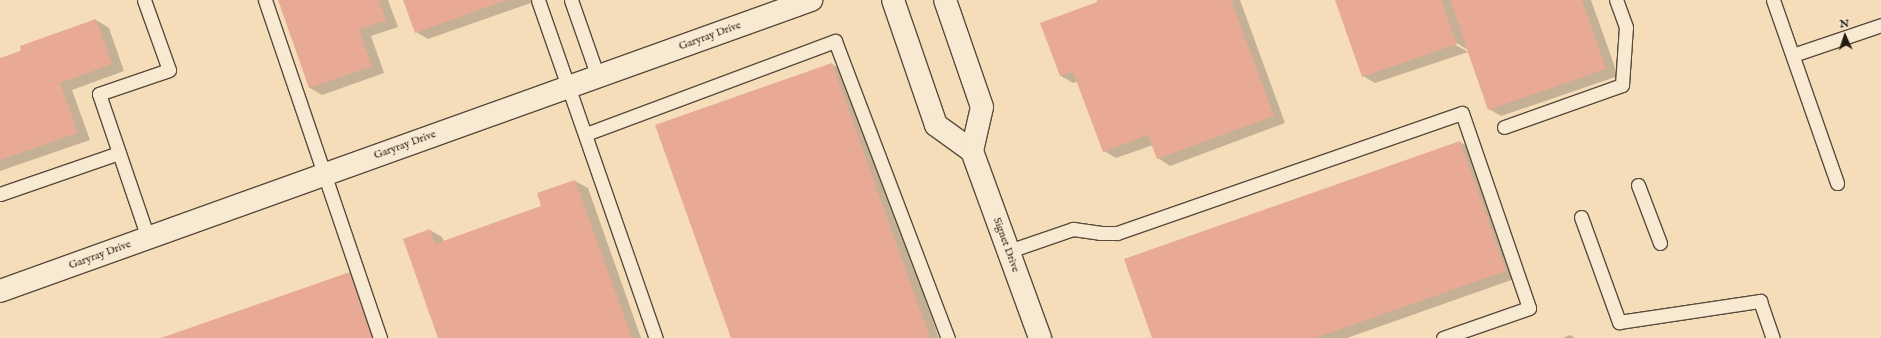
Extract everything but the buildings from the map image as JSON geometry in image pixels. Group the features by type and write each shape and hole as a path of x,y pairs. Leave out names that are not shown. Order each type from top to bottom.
{"street":[{"name":"Garyray Drive","path":"0,291 598,77 786,4 811,0"},
{"path":"893,0 936,125 972,151 982,107 945,0"},
{"name":"Signet Drive","path":"972,151 1040,338"}],"lane":[{"path":"144,0 169,70 99,94 148,238"},
{"path":"265,0 323,175 380,338"},
{"path":"538,0 656,338"},
{"path":"571,0 598,77"},
{"path":"1504,127 1622,85 1626,27 1616,0"},
{"path":"1773,0 1793,55 1814,122 1837,183"},
{"path":"1793,55 1881,25"},
{"path":"586,134 835,41 948,338"},
{"path":"1009,251 1073,229 1100,234 1117,233 1462,113 1529,308 1443,338"},
{"path":"0,194 119,153"},
{"path":"1638,185 1660,243"},
{"path":"1581,217 1619,322 1760,301 1773,338"}]}
